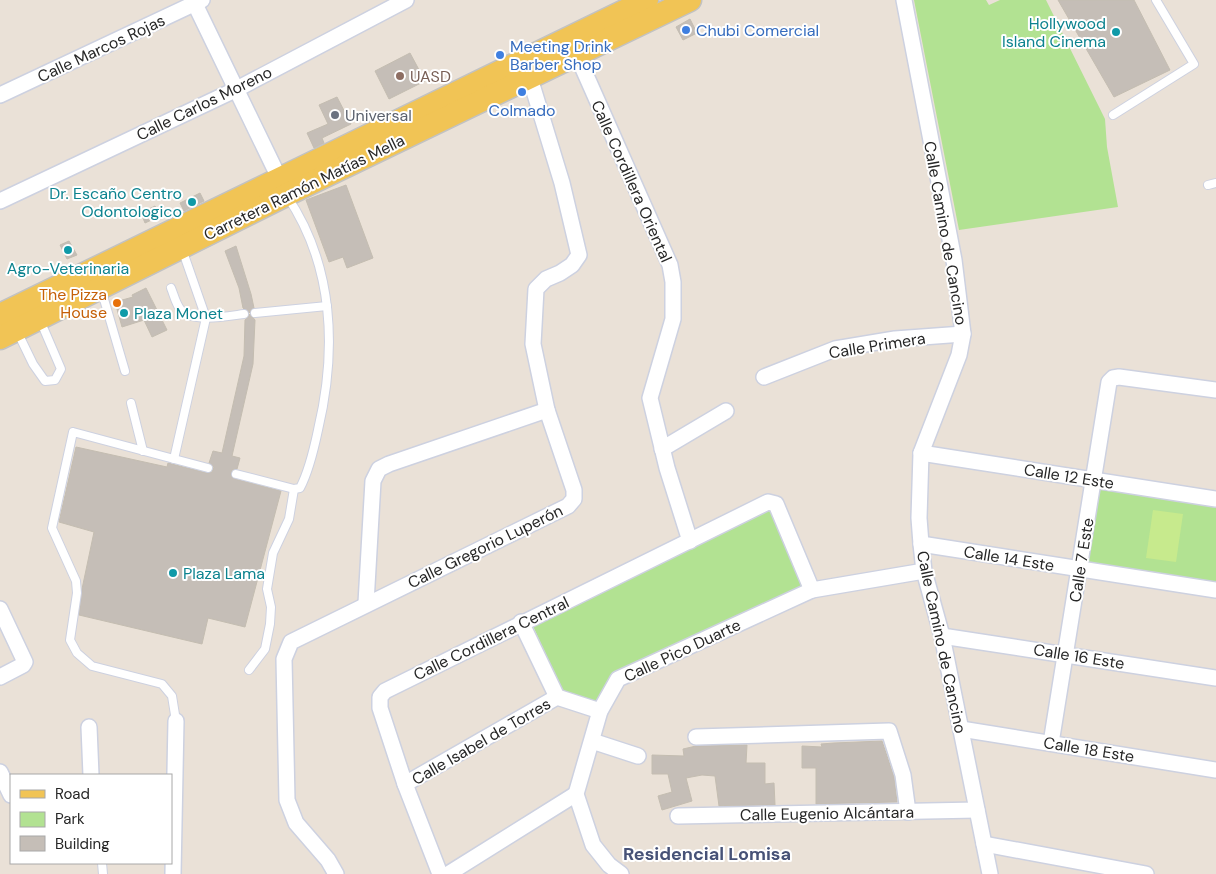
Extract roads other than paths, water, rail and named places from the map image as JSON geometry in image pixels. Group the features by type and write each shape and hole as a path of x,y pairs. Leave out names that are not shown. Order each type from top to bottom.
{"main road":[{"name":"Carretera Ramón Matías Mella","path":"5,327 642,6 690,0"},
{"name":"Carretera Ramón Matías Mella","path":"5,327 39,318 181,247 283,186 530,78 576,55 642,6"}],"street":[{"name":"Calle Carlos Moreno","path":"0,201 237,89 406,0"},
{"name":"Calle Camino de Cancino","path":"904,0 954,260 964,334 959,355 921,453 919,518 921,544 924,571 942,636 990,874"},
{"path":"197,1 283,186"},
{"name":"Calle Marcos Rojas","path":"0,95 197,1"},
{"name":"Calle Cordillera Oriental","path":"576,55 672,274 674,301 672,319 650,398 662,449 690,541"},
{"name":"Calle Gregorio Luperón","path":"336,874 328,860 296,823 287,800 284,659 291,642 366,603 572,503 574,490 547,410 533,344 536,289 546,279 572,265 579,255 562,183 530,78"},
{"name":"Calle Primera","path":"764,377 835,349 895,339 964,334"},
{"name":"Calle 7 Este","path":"1051,744 1109,382 1113,378 1119,377 1216,390"},
{"path":"366,603 373,480 379,469 547,410"},
{"path":"662,449 726,411"},
{"name":"Calle 12 Este","path":"921,453 1216,499"},
{"name":"Calle Cordillera Central","path":"440,874 405,784 380,708 380,697 385,691 521,622 768,502 773,502 812,590"},
{"name":"Calle 14 Este","path":"921,544 1216,590"},
{"name":"Calle Pico Duarte","path":"576,794 600,711 618,679 812,590 924,571"},
{"path":"0,609 25,662 23,665 0,677"},
{"path":"521,622 557,698 600,711"},
{"name":"Calle 16 Este","path":"942,636 1216,678"},
{"name":"Calle Isabel de Torres","path":"405,784 557,698"},
{"path":"173,874 176,721"},
{"path":"89,728 91,774"},
{"name":"Calle 18 Este","path":"961,729 1216,770"},
{"path":"696,736 889,731 903,775 908,812"},
{"path":"592,740 638,756"},
{"path":"0,772 10,793"},
{"path":"448,874 576,794 593,845 609,865 621,874"},
{"name":"Calle Eugenio Alcántara","path":"678,816 977,810"},
{"path":"984,844 1146,874"}],"lane":[{"path":"1113,115 1194,64 1156,0"},
{"path":"236,474 294,489 300,488 310,459 327,388 330,348 327,306 314,246 283,186"},
{"path":"174,459 206,318 181,247"},
{"path":"100,287 126,371"},
{"path":"171,288 180,309 186,314 206,318 244,314"},
{"path":"255,313 327,306"},
{"path":"5,327 45,381 54,380 61,369 39,318"},
{"path":"132,403 143,451"},
{"path":"176,721 172,696 162,684 92,666 83,660 74,649 70,635 78,593 76,581 52,528 73,432 208,468"},
{"path":"249,670 265,649 271,607 267,589 273,554 289,519 294,489"}],"place":[{"name":"Chubi Comercial","path":"686,30"},
{"name":"Hollywood Island Cinema","path":"1116,32"},
{"name":"Meeting Drink Barber Shop","path":"500,55"},
{"name":"UASD","path":"400,76"},
{"name":"Colmado","path":"522,92"},
{"name":"Universal","path":"335,115"},
{"name":"Dr. Escaño Centro Odontologico","path":"192,202"},
{"name":"Agro-Veterinaria","path":"68,250"},
{"name":"The Pizza House","path":"117,303"},
{"name":"Plaza Monet","path":"124,313"},
{"name":"Plaza Lama","path":"173,573"}],"district":[{"name":"Residencial Lomisa","path":"707,854"}]}
